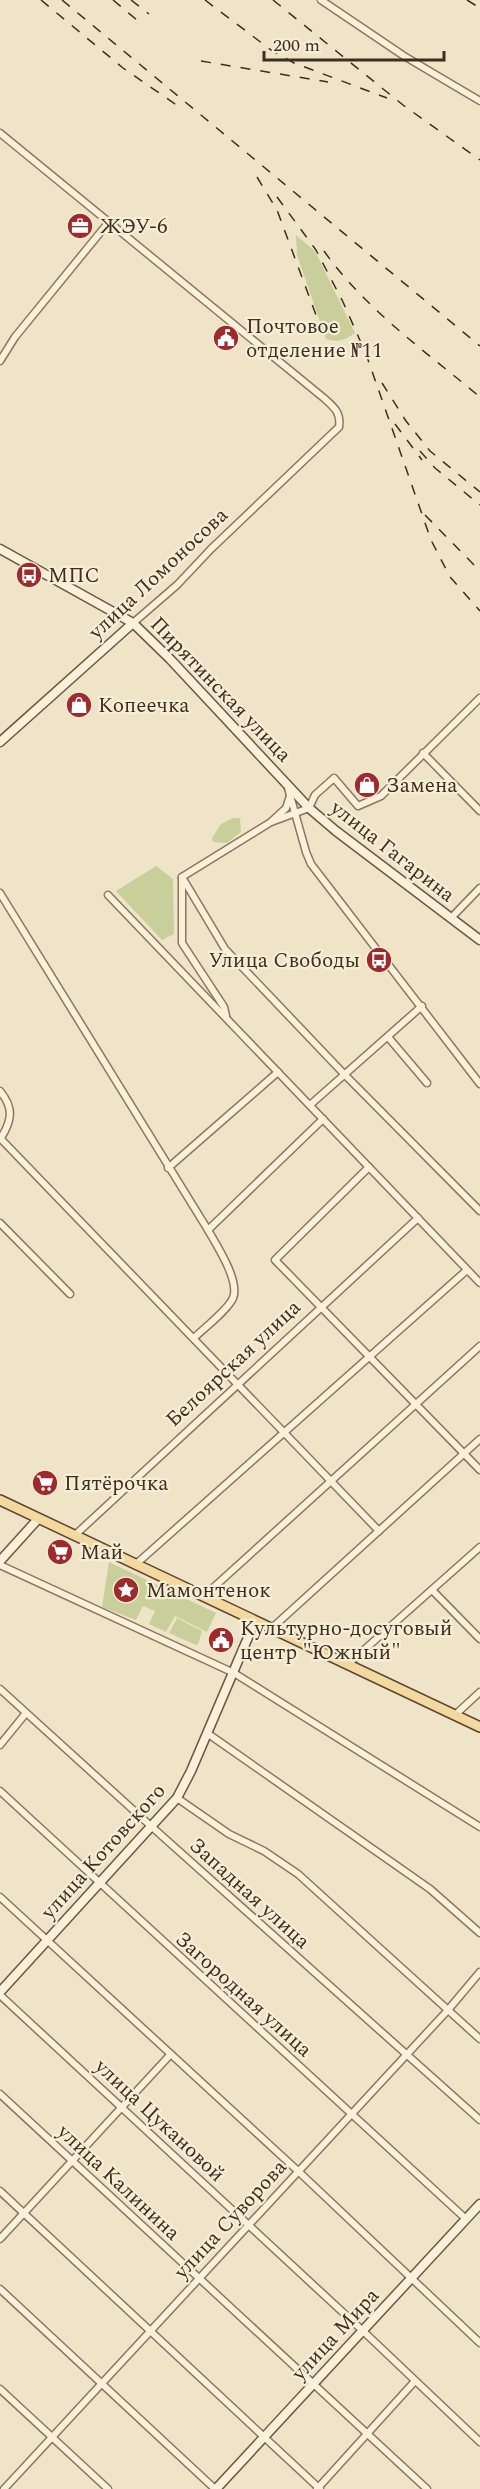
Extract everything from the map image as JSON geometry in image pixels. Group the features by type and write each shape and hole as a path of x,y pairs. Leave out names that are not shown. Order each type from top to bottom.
{"main road":[{"path":"0,1500 480,1727"}],"street":[{"path":"321,0 404,56 480,101"},
{"path":"0,133 108,223 15,337 0,361"},
{"name":"улица Ломоносова","path":"0,742 170,592 211,549 339,428 341,418 337,410 325,399 108,223"},
{"name":"Пирятинская улица","path":"0,549 133,623 170,659 289,790"},
{"path":"182,877 271,822 309,808 315,795 334,778 358,806 381,796 480,698"},
{"path":"423,753 480,811"},
{"path":"289,790 311,864 480,1084"},
{"path":"271,822 286,808 289,790"},
{"name":"улица Гагарина","path":"289,790 309,808 480,939"},
{"path":"182,877 182,943 224,1007 227,1018"},
{"path":"182,877 225,949 345,1075 480,1211"},
{"path":"451,918 480,888"},
{"path":"0,893 208,1230 232,1276 235,1288 232,1300 194,1338"},
{"path":"108,895 480,1283"},
{"path":"310,1106 422,1006"},
{"path":"388,1037 427,1083"},
{"path":"168,1168 278,1072"},
{"path":"0,1091 11,1109 10,1122 0,1138 379,1531"},
{"path":"208,1230 323,1119"},
{"path":"369,1167 275,1260 480,1470"},
{"name":"Белоярская улица","path":"74,1536 418,1218"},
{"path":"0,1224 70,1294"},
{"path":"135,1565 467,1270"},
{"path":"203,1597 480,1346"},
{"path":"272,1628 480,1439"},
{"path":"38,1519 0,1563 234,1673 480,1827"},
{"path":"348,1665 480,1547"},
{"path":"432,1590 480,1639"},
{"name":"улица Котовского","path":"0,1993 177,1798 255,1621"},
{"name":"Западная улица","path":"0,1689 480,2120"},
{"path":"455,1715 480,1692"},
{"path":"0,1745 26,1713"},
{"path":"207,1733 430,1889 480,1933"},
{"name":"Загородная улица","path":"0,1791 466,2219"},
{"path":"177,1798 230,1834 264,1851 298,1874 480,2039"},
{"path":"0,1897 298,2171 480,2343"},
{"name":"улица Суворова","path":"4,2489 198,2277 448,2010 480,1972"},
{"name":"улица Цукановой","path":"0,1993 480,2442"},
{"path":"0,2239 170,2055"},
{"name":"улица Калинина","path":"0,2094 427,2489"},
{"path":"0,2190 319,2488 415,2381"},
{"name":"улица Мира","path":"215,2489 480,2204"},
{"path":"0,2289 215,2489"},
{"path":"0,2389 108,2489"}],"green space":[{"path":"296,235 315,251 355,333 348,337 338,341 326,339 297,255"},
{"path":"233,818 240,818 241,832 227,843 213,842 212,838 221,824"},
{"path":"156,866 173,879 174,934 162,940 116,891"},
{"path":"109,1562 216,1613 207,1632 175,1616 166,1632 149,1624 155,1611 143,1606 136,1620 102,1607"},
{"path":"177,1618 202,1631 198,1644 169,1633"}],"railway":[{"path":"41,0 123,68 178,106"},
{"path":"62,0 480,346"},
{"path":"113,0 143,25"},
{"path":"131,0 149,14"},
{"path":"205,0 271,50 294,63 387,98"},
{"path":"273,0 403,105 480,160"},
{"path":"467,0 480,8"},
{"path":"201,61 328,82"},
{"path":"257,177 277,210 319,323"},
{"path":"277,197 316,250 343,302 366,354 431,540 450,577 480,611"},
{"path":"324,251 377,311 480,397"},
{"path":"382,383 406,421 430,451 480,492"},
{"path":"395,424 422,460"},
{"path":"420,451 435,468 480,505"},
{"path":"425,515 480,571"}],"place":[{"name":"ЖЭУ-6","path":"80,226"},
{"name":"Почтовое отделение №11","path":"226,338"},
{"name":"МПС","path":"29,575"},
{"name":"Копеечка","path":"79,705"},
{"name":"Замена","path":"367,785"},
{"name":"Улица Свободы","path":"379,960"},
{"name":"Пятёрочка","path":"45,1483"},
{"name":"Май","path":"60,1552"},
{"name":"Мамонтенок","path":"126,1590"},
{"name":"Культурно-досуговый центр \"Южный\"","path":"221,1640"}]}
